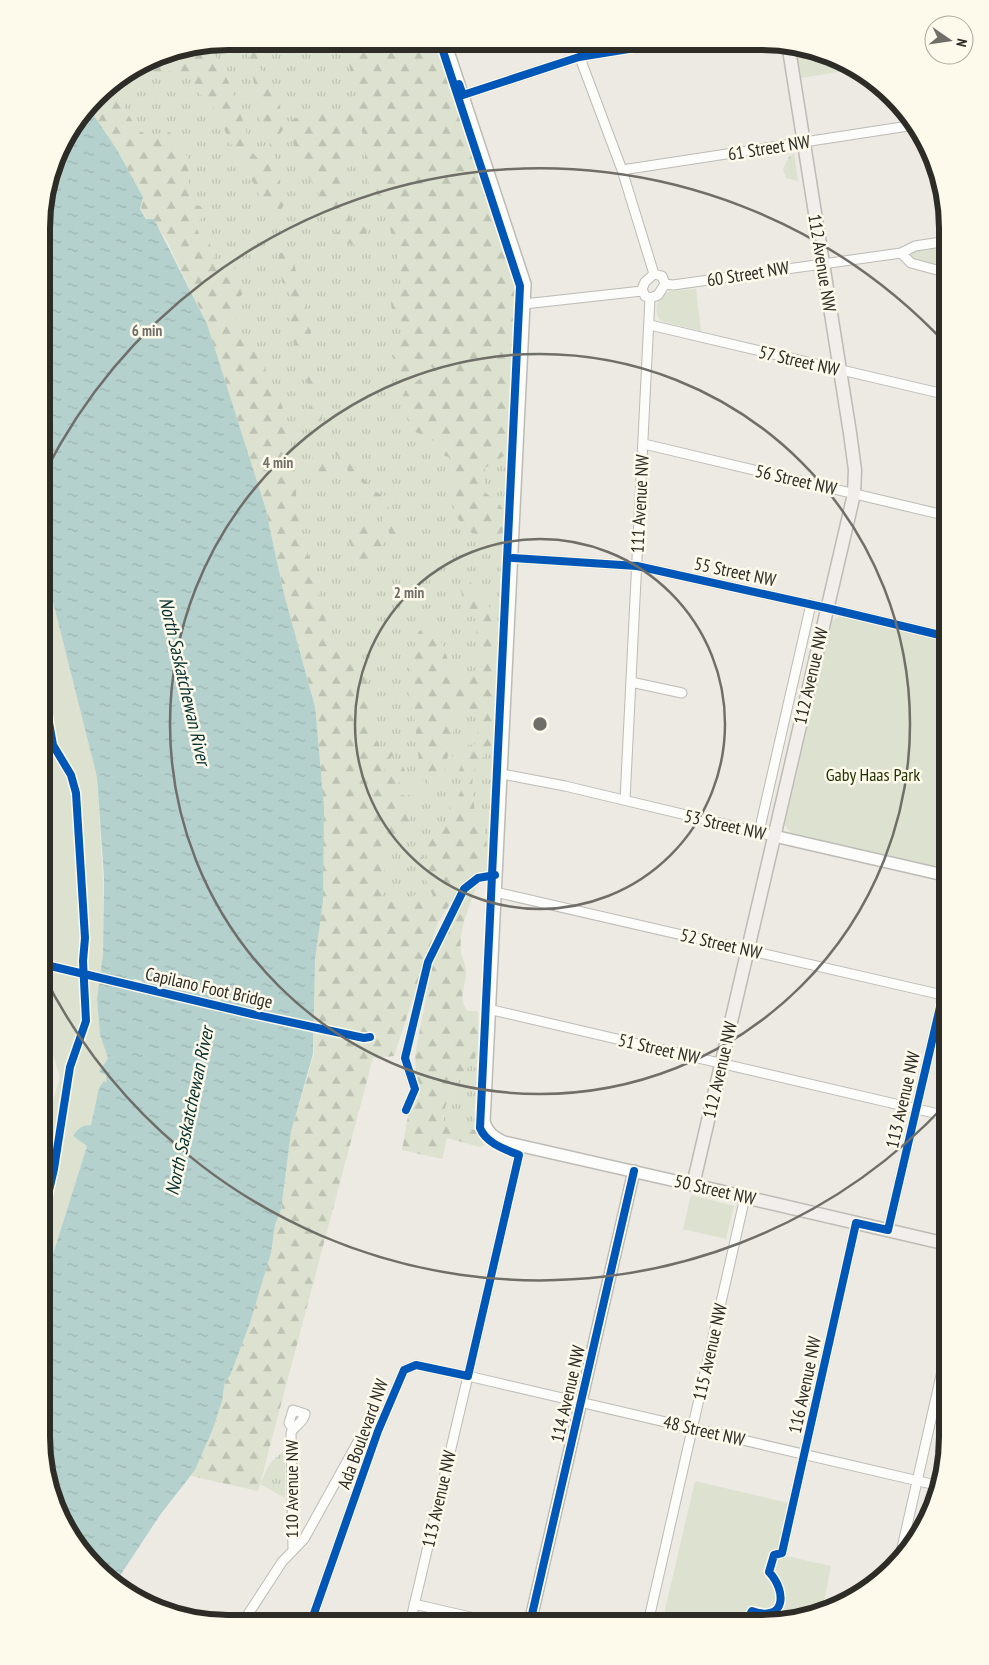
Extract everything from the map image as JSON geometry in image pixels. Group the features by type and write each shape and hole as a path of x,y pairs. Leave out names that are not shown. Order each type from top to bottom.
{"main road":[{"name":"112 Avenue NW","path":"693,1185 854,494 855,470 789,52"},
{"name":"50 Street NW","path":"693,1185 939,1242"}],"street":[{"path":"448,50 525,284 502,774 488,1009"},
{"path":"577,50 622,170 654,274"},
{"path":"463,95 579,57 620,50"},
{"name":"61 Street NW","path":"622,170 907,126"},
{"name":"60 Street NW","path":"665,284 710,280 900,253 915,246 939,242"},
{"path":"900,253 911,263 939,271"},
{"path":"524,304 642,291 650,298 658,295 665,284 662,276 654,274"},
{"path":"642,291 643,284 654,274"},
{"name":"111 Avenue NW","path":"625,800 650,298"},
{"name":"57 Street NW","path":"650,325 939,393"},
{"name":"56 Street NW","path":"644,444 939,514"},
{"name":"55 Street NW","path":"513,558 636,566 811,604 939,635"},
{"name":"112 Avenue NW","path":"759,832 811,604"},
{"path":"630,682 682,693"},
{"name":"53 Street NW","path":"502,774 625,800 939,874"},
{"path":"406,1110 415,1089 405,1058 428,962 464,889 478,878 495,874"},
{"name":"52 Street NW","path":"495,892 939,994"},
{"name":"51 Street NW","path":"488,1009 939,1114"},
{"name":"50 Street NW","path":"488,1009 484,1122 487,1130 493,1137 520,1146 693,1185"},
{"name":"113 Avenue NW","path":"888,1230 939,1019"},
{"path":"468,1376 520,1146"},
{"name":"114 Avenue NW","path":"532,1615 634,1171"},
{"name":"115 Avenue NW","path":"650,1615 745,1198"},
{"name":"116 Avenue NW","path":"782,1553 856,1223"},
{"name":"Ada Boulevard NW","path":"314,1615 378,1431 404,1370 416,1365 468,1376"},
{"name":"113 Avenue NW","path":"412,1615 468,1376"},
{"name":"48 Street NW","path":"468,1376 933,1484"},
{"path":"903,1544 939,1384"},
{"name":"110 Avenue NW","path":"293,1429 293,1550"},
{"path":"247,1615 268,1581 304,1539 359,1440 378,1431"},
{"path":"414,1604 461,1615"}],"green space":[{"path":"216,50 440,50 517,289 496,778 490,871 473,875 460,887 438,922 426,956 395,976 315,707 266,510 207,324 109,96 129,80 149,68 193,53"},
{"path":"248,50 257,50 260,68 276,94 283,121 287,124 275,141 275,164 271,172 282,186 283,198 286,201 281,210 276,210 270,215 261,202 255,185 248,176 245,164 235,152 215,110 198,92 193,80 188,76 171,71 162,71 152,77 146,74 145,70 171,59 193,53 213,51 229,83 246,129 248,148 261,162 266,161 270,149 269,131 262,127"},
{"path":"346,50 440,50 517,288 510,452 485,468 484,492 499,504 504,512 504,533 480,536 467,530 460,522 452,502 449,457 442,455 436,442 412,430 401,402 405,391 433,368 430,366 409,373 407,378 402,380 392,372 398,369 392,360 395,358 392,357 395,354 392,347 393,338 401,336 402,330 397,327 397,314 392,311 391,303 401,284 397,251 385,203 382,196 371,190 368,180 360,113"},
{"path":"797,53 818,59 845,71 801,78"},
{"path":"117,90 128,115 139,129 153,138 157,134 170,132 174,134 189,160 188,176 191,199 194,205 200,206 206,213 195,225 200,236 209,240 212,252 215,255 213,259 233,265 243,288 242,295 230,302 237,324 270,377 287,418 293,457 298,517 332,638 367,680 373,705 372,724 375,737 385,756 388,756 392,751 393,754 390,759 385,759 386,766 383,774 386,778 390,775 390,764 393,762 403,766 406,774 398,784 396,793 408,797 420,795 420,799 412,811 407,832 396,842 385,857 387,866 382,874 383,892 381,897 407,898 412,902 414,895 417,896 422,891 429,898 433,896 418,862 421,857 428,860 423,846 428,841 428,835 439,831 447,823 450,799 458,797 464,785 458,774 464,758 475,743 478,730 478,717 468,710 458,710 444,773 438,782 430,785 420,770 414,716 415,706 408,695 415,684 410,669 418,632 424,628 434,627 448,660 463,682 481,664 476,629 481,625 476,619 468,615 459,585 463,581 470,582 484,597 497,621 496,738 473,772 472,787 475,813 484,829 488,862 461,887 438,922 394,1056 373,1058 258,1491 191,1476 213,1427 225,1381 230,1376 250,1323 271,1253 275,1225 281,1210 291,1132 314,1054 315,707 283,590 266,510 207,324 166,239 153,219 147,219 141,209 143,197 92,113"},
{"path":"329,112 339,115 348,112 356,118 360,139 358,144 348,151 342,170 347,180 344,195 351,221 365,224 367,231 356,247 342,239 335,252 331,247 334,233 339,232 342,236 345,234 342,227 341,210 320,205 317,190 304,171 289,130 292,120 304,115 311,118"},
{"path":"794,153 798,181 786,178 783,169 789,157"},
{"path":"939,246 939,265 913,259 909,255 912,251"},
{"path":"287,250 292,253 297,277 305,294 306,321 311,332 311,342 305,347 294,345 290,322 291,298 288,288 282,282 279,254"},
{"path":"696,289 701,331 661,321 657,313 657,305 664,294 675,290"},
{"path":"310,365 315,372 317,390 310,395 305,366"},
{"path":"312,404 321,406 323,413 320,423 325,438 317,440 311,436 310,408"},
{"path":"337,448 348,450 356,471 376,492 384,496 389,503 388,509 384,509 363,483 351,474 335,452"},
{"path":"313,454 322,455 329,463 327,474 313,473 312,469 315,466 312,461"},
{"path":"384,515 387,515 404,534 403,541 394,542 382,519"},
{"path":"365,526 373,530 383,543 382,549 365,571 347,537 351,530"},
{"path":"50,590 97,777 103,881 103,954 97,999 100,1035 108,1058 99,1072 106,1075 108,1082 96,1102 91,1125 80,1127 73,1136 87,1146 50,1263 50,1110 60,1078 53,1054 50,1051"},
{"name":"Gaby Haas Park","path":"842,615 939,638 939,867 791,833 785,825 832,621"},
{"path":"469,729 475,731 477,737 475,743 469,745 463,743 461,737 463,731"},
{"path":"458,749 465,753 456,771 451,767 452,757"},
{"path":"420,777 427,785 425,792 413,796 404,794 402,791 404,784 411,779"},
{"path":"473,885 476,888 465,919 460,944 466,971 463,1001 467,1011 478,1011 478,1046 474,1060 460,1076 453,1088 445,1108 443,1123 479,1132 484,1145 480,1147 447,1138 442,1159 402,1150 408,1116 418,1096 415,1055 432,967 441,941 466,894"},
{"path":"478,1040 474,1129 459,1129 443,1124 444,1111 451,1090 466,1068 475,1060"},
{"path":"691,1195 734,1206 726,1239 683,1229"},
{"path":"285,1450 285,1498 260,1484 270,1463"},
{"path":"695,1481 788,1503 777,1554 831,1566 824,1603 818,1606 796,1612 773,1615 664,1615"}],"water":[{"name":"North Saskatchewan River","path":"92,113 117,150 143,197 140,209 146,219 154,219 207,324 266,510 283,590 315,707 324,807 323,901 315,959 313,1054 291,1132 281,1210 275,1225 271,1253 250,1323 230,1376 225,1381 222,1401 212,1431 195,1470 160,1515 119,1577 94,1554 68,1516 53,1472 50,1449 50,1263 87,1146 73,1136 80,1128 91,1125 99,1088 104,1081 107,1082 106,1075 99,1072 108,1058 100,1035 97,999 103,954 104,877 97,777 50,590 50,216 53,193 68,149"}],"pier":[{"path":"98,973 133,981 134,979 142,981 142,984 213,1000 214,998 221,1000 221,1002 317,1024 316,1031 219,1007 218,1011 211,1009 212,1006 140,990 139,993 132,991 132,988 97,979"}],"cycle path":[{"path":"313,1615 378,1431 404,1370 416,1365 468,1376 519,1155 491,1142 480,1128 520,286 443,50"},
{"path":"459,84 463,95 579,57 622,50"},
{"path":"513,558 637,566 939,635"},
{"path":"50,728 53,745 71,775 76,793 85,938 83,961 86,1021 70,1067 50,1186"},
{"path":"406,1110 415,1089 405,1058 428,962 464,889 478,878 495,875"},
{"name":"Capilano Foot Bridge","path":"50,966 252,1014 364,1038 370,1037"},
{"path":"750,1615 752,1611 763,1614 772,1613 780,1603 779,1588 769,1572 774,1555 782,1553 856,1223 888,1230 939,1011"},
{"path":"532,1615 634,1171"}]}
